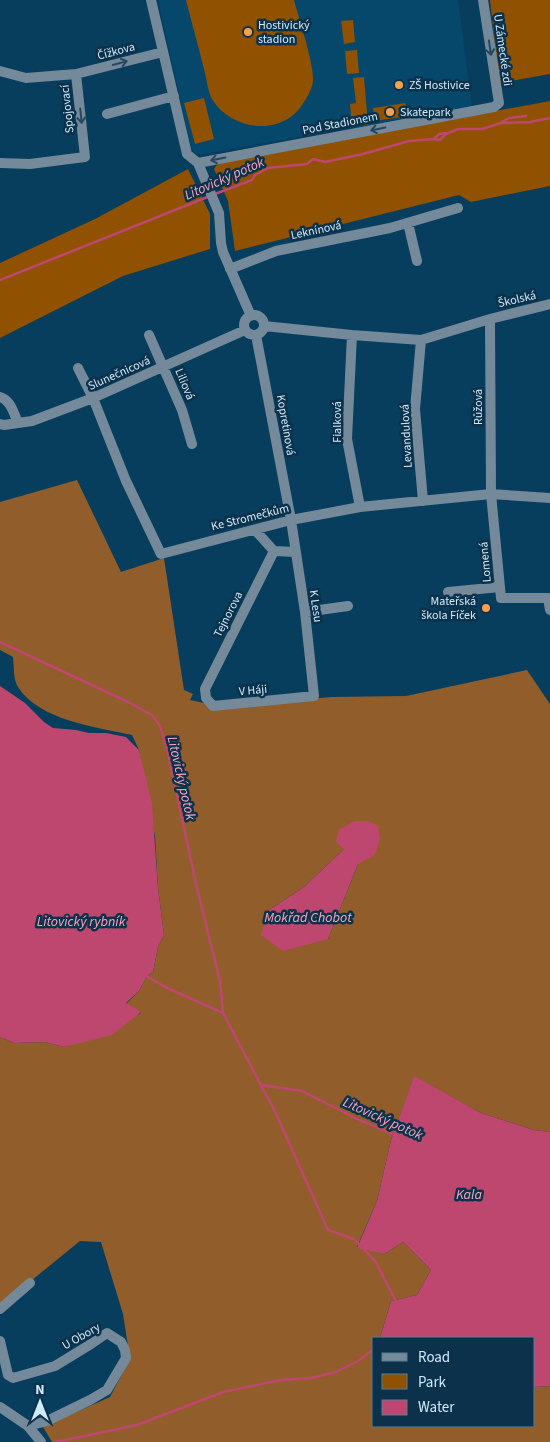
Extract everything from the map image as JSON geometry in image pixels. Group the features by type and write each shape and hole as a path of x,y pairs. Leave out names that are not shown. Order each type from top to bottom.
{"street":[{"path":"151,0 187,154 198,163 208,184 219,215 220,243 251,316"},
{"name":"U Zámecké zdi","path":"483,0 499,103"},
{"name":"Čížkova","path":"76,74 163,52"},
{"name":"Spojovací","path":"0,71 26,78 76,74 85,157 30,164 3,163"},
{"path":"107,114 174,96"},
{"name":"Pod Stadionem","path":"198,163 494,107 499,103"},
{"path":"0,173 3,163"},
{"name":"Leknínová","path":"230,269 276,251 408,223 458,208"},
{"path":"408,223 417,261"},
{"name":"Školská","path":"490,318 550,304"},
{"path":"251,316 257,316 260,317 264,326 262,332 252,335 245,330 244,323 251,316"},
{"path":"264,326 421,340 490,318"},
{"name":"Růžová","path":"490,318 491,494"},
{"name":"Slunečnicová","path":"0,424 32,421 93,398 245,330"},
{"name":"Liliová","path":"149,335 182,410 192,444"},
{"name":"Kopretinová","path":"256,335 291,520"},
{"name":"Fialková","path":"352,335 347,439 360,507"},
{"name":"Levandulová","path":"421,340 415,409 423,501"},
{"name":"Ke Stromečkům","path":"78,368 93,398 126,481 161,554 291,520 360,507 491,494 550,498"},
{"path":"0,397 10,404 18,423"},
{"name":"Lomená","path":"491,494 501,598 548,598 550,610"},
{"name":"K Lesu","path":"291,520 305,612 314,696"},
{"path":"255,530 274,551 295,552"},
{"name":"Tejnorova","path":"205,689 274,551"},
{"path":"448,592 500,587"},
{"path":"305,612 348,606"},
{"name":"V Háji","path":"205,689 206,698 213,706 314,696"},
{"path":"0,1309 30,1283"},
{"name":"U Obory","path":"0,1341 8,1375 13,1378 54,1366 107,1333 121,1342 125,1350 126,1358 108,1390 47,1421 28,1426"},
{"path":"0,1407 28,1426 41,1442"}],"shaded area":[{"path":"158,0 458,0 472,106 204,154 195,154 191,147"},
{"path":"77,480 121,572 164,558 184,690 193,694 190,700 209,704 264,703 331,697 406,696 527,670 550,704 550,1132 534,1130 481,1113 414,1077 391,1140 377,1201 357,1247 384,1254 403,1242 431,1270 417,1295 391,1301 380,1337 372,1337 372,1427 535,1427 535,1387 550,1386 550,1442 52,1442 43,1427 110,1397 130,1359 123,1314 101,1242 80,1241 0,1306 0,1037 14,1043 45,1042 64,1047 141,1013 126,1004 139,991 147,976 153,972 158,947 164,935 158,888 155,836 139,750 132,735 85,725 54,715 39,707 27,698 16,684 13,657 0,650 0,502","holes":["344,849 358,864 328,939 269,910 304,887"]}],"green space":[{"name":"Hostivický stadion","path":"186,0 294,0 313,73 312,87 304,102 295,113 284,121 258,126 245,124 221,110 212,99 210,93"},
{"path":"490,0 550,0 550,74 499,83"},
{"path":"353,20 355,42 344,44 341,21"},
{"path":"357,50 359,73 347,74 345,51"},
{"path":"364,77 368,125 352,126 350,104 356,103 353,78"},
{"path":"204,98 214,139 195,144 184,103"},
{"path":"550,101 550,186 471,202 459,195 235,251 228,201 214,169 219,162"},
{"name":"Skatepark","path":"405,103 408,116 375,121 373,108"},
{"path":"188,169 210,214 210,249 123,276 0,338 0,263 95,219"}],"water":[{"name":"Litovický rybník","path":"0,686 25,703 44,722 53,728 89,733 106,733 126,737 139,750 152,803 158,888 164,935 158,947 153,972 147,976 139,991 126,1003 141,1012 112,1035 64,1047 45,1042 14,1043 0,1037"},
{"name":"Mokřad Chobot","path":"354,821 368,821 378,826 380,838 375,855 358,864 328,939 283,951 261,935 269,910 304,887 344,849 336,842 339,830"},
{"name":"Kala","path":"414,1076 481,1113 534,1130 550,1132 550,1386 535,1387 535,1337 380,1337 391,1301 417,1295 431,1270 403,1242 384,1254 357,1248 377,1201 391,1140"}],"waterway":[{"path":"502,122 509,118 526,116"},
{"name":"Litovický potok","path":"215,194 252,180 255,175 268,168 307,164 313,159 325,162 409,141 440,140 446,134 458,129 482,129 501,123 530,122 550,118"},
{"path":"434,139 439,134 447,133"},
{"name":"Litovický potok","path":"0,280 210,196"},
{"name":"Litovický potok","path":"0,642 128,702 152,715 160,726 167,748 196,884 220,981 223,1013 261,1085 302,1091 357,1119 395,1135"},
{"name":"Litovický potok","path":"145,975 165,987 223,1013"},
{"path":"261,1086 273,1107 328,1230 354,1239 375,1261 396,1301"},
{"name":"Litovický potok","path":"56,1442 137,1425 223,1392 281,1380 311,1378 336,1372 358,1361 372,1350"}],"place":[{"name":"Hostivický stadion","path":"248,32"},
{"name":"ZŠ Hostivice","path":"399,85"},
{"name":"Skatepark","path":"390,112"},
{"name":"Mateřská škola Fíček","path":"486,608"}]}
